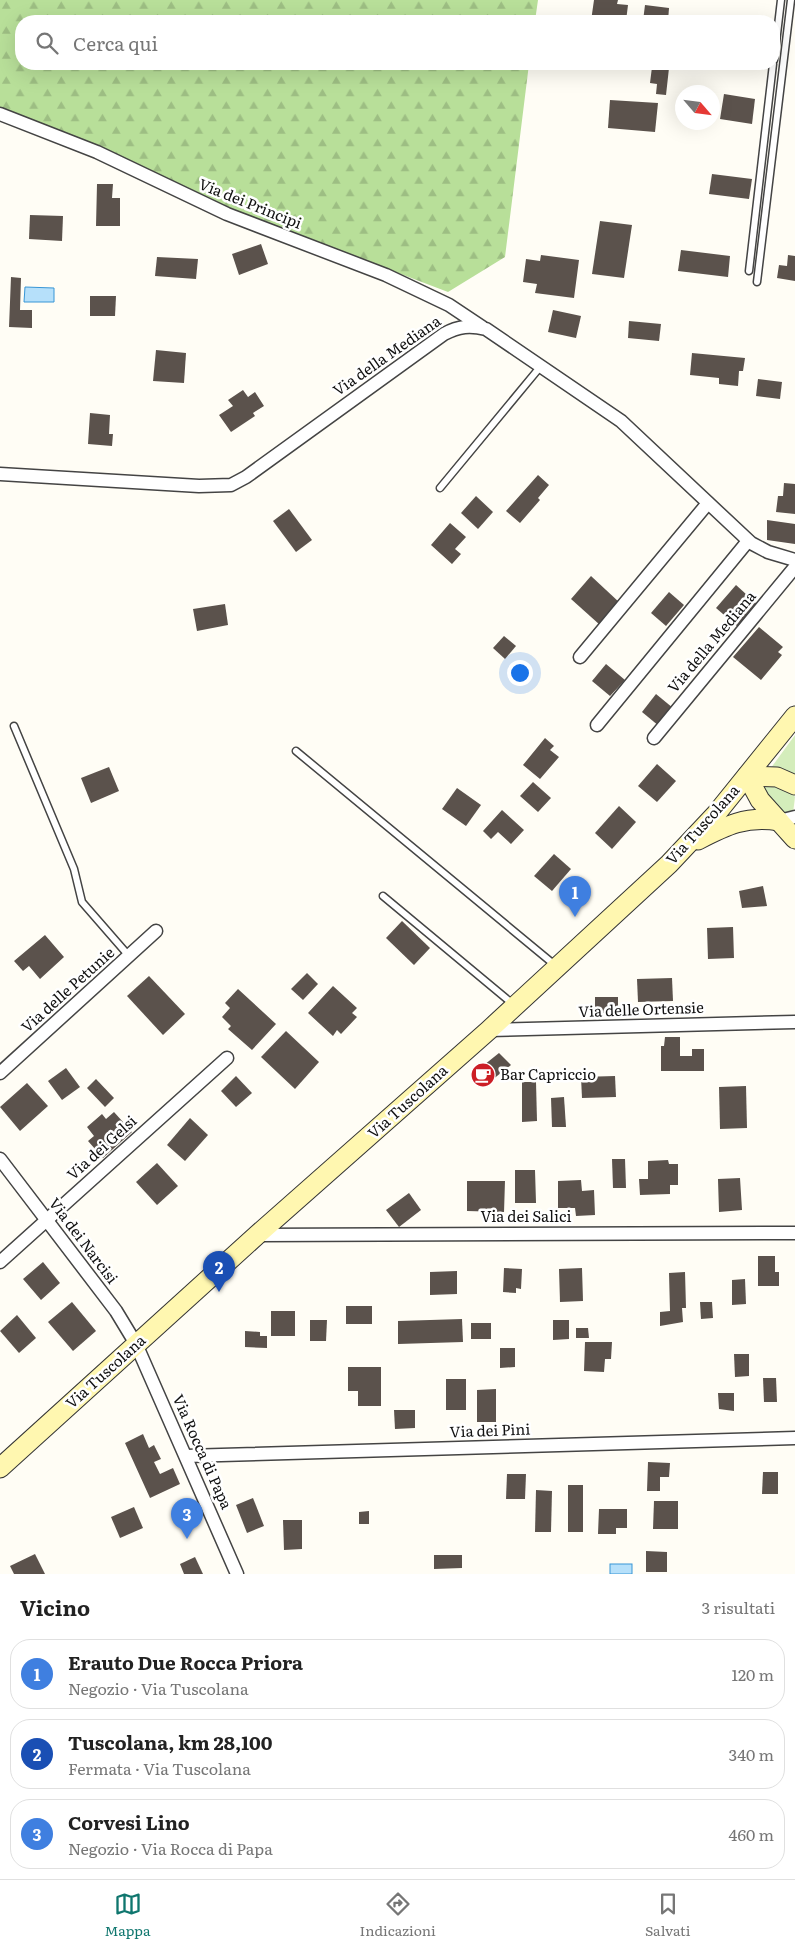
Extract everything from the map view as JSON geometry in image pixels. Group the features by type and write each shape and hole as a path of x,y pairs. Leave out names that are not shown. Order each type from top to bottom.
{"main road":[{"name":"Via Tuscolana","path":"0,1468 257,1235 489,1030 686,846 747,776 795,716"},
{"path":"747,776 777,777 795,785"},
{"path":"747,776 760,800 787,819 795,839"},
{"path":"686,846 737,821 759,818 787,819"}],"street":[{"name":"Via dei Principi","path":"0,114 97,152 218,211 386,275 449,305 486,329"},
{"name":"Via della Mediana","path":"0,474 200,486 231,485 246,477 444,334 464,326 486,329 542,366 621,422 748,541 763,550 795,560"},
{"path":"580,657 708,503"},
{"path":"597,725 748,541"},
{"name":"Via della Mediana","path":"654,738 795,567"},
{"name":"Via delle Petunie","path":"0,1072 156,931"},
{"name":"Via delle Ortensie","path":"489,1030 795,1022"},
{"name":"Via dei Gelsi","path":"0,1262 227,1058"},
{"name":"Via dei Narcisi","path":"0,1159 116,1311 136,1344"},
{"name":"Via dei Salici","path":"257,1235 795,1233"},
{"name":"Via Rocca di Papa","path":"136,1344 236,1574"},
{"name":"Via dei Pini","path":"186,1456 795,1438"}],"lane":[{"path":"779,15 781,0"},
{"path":"757,282 791,0"},
{"path":"749,271 772,70"},
{"path":"440,488 542,366"},
{"path":"14,726 74,869 82,902 129,957"},
{"path":"296,751 557,967"},
{"path":"383,896 515,1006"}],"green space":[{"path":"0,0 538,0 536,15 15,15 15,70 528,70 505,257 448,292 0,121"},
{"path":"795,735 795,777 768,772"},
{"path":"760,784 788,787 795,797 793,813 782,815"}],"water":[{"path":"25,287 54,288 54,302 24,302"},
{"path":"610,1564 632,1564 632,1574 610,1574"}],"building":[{"path":"594,0 618,0 617,4 628,5 627,15 592,15"},
{"path":"645,5 669,8 668,15 644,15"},
{"path":"652,70 669,70 666,95 656,94 657,84 650,83"},
{"path":"724,94 755,99 752,124 720,119"},
{"path":"610,100 658,103 655,132 608,128"},
{"path":"712,174 752,179 749,199 709,194"},
{"path":"97,184 113,184 112,198 120,198 120,226 96,226"},
{"path":"30,215 63,216 62,241 29,239"},
{"path":"600,221 632,225 624,278 592,274"},
{"path":"261,244 268,264 239,275 232,254"},
{"path":"681,250 730,256 728,277 678,271"},
{"path":"541,255 579,260 574,298 535,293 537,284 523,282 526,259 540,261"},
{"path":"788,255 795,256 795,281 777,278 779,265 787,266"},
{"path":"157,257 198,259 196,279 155,276"},
{"path":"11,277 21,278 20,310 32,310 32,328 9,327"},
{"path":"90,296 116,296 115,316 90,316"},
{"path":"553,310 581,316 576,338 548,332"},
{"path":"629,321 661,324 659,341 628,338"},
{"path":"156,350 186,353 184,383 153,381"},
{"path":"692,353 745,358 743,371 739,371 738,386 719,384 719,378 690,375"},
{"path":"758,379 782,382 780,399 756,396"},
{"path":"243,390 248,397 255,392 264,406 253,413 255,416 231,432 219,415 233,406 228,400"},
{"path":"90,413 110,415 109,434 113,434 112,446 88,444"},
{"path":"538,475 549,485 538,498 540,500 520,523 506,511"},
{"path":"784,483 795,484 795,514 776,512 778,496 783,496"},
{"path":"476,496 493,512 478,529 461,513"},
{"path":"289,509 312,540 296,552 273,521"},
{"path":"767,520 795,524 795,544 767,540"},
{"path":"450,523 466,537 455,549 461,554 452,564 431,545"},
{"path":"591,576 620,603 600,625 571,599"},
{"path":"736,585 757,604 738,627 716,608"},
{"path":"669,592 684,605 666,626 651,613"},
{"path":"225,604 228,625 197,631 193,609"},
{"path":"759,627 783,647 778,652 782,655 761,680 733,657"},
{"path":"504,636 516,646 505,659 493,648"},
{"path":"606,664 625,680 610,696 592,681"},
{"path":"656,694 673,708 659,726 642,712"},
{"path":"545,738 554,746 550,750 559,757 540,779 523,765"},
{"path":"657,764 676,781 657,802 638,786"},
{"path":"109,767 119,791 91,803 81,778"},
{"path":"533,782 551,798 538,812 520,796"},
{"path":"457,788 481,805 466,826 442,809"},
{"path":"619,806 636,822 612,849 595,833"},
{"path":"502,810 524,830 511,844 498,832 491,839 483,831"},
{"path":"554,854 571,869 552,891 534,876"},
{"path":"763,886 767,906 742,908 739,891"},
{"path":"402,921 430,948 414,965 386,938"},
{"path":"733,927 734,958 708,959 707,928"},
{"path":"45,935 64,957 40,979 29,966 23,971 14,961"},
{"path":"307,973 318,984 303,1000 291,989"},
{"path":"149,976 185,1014 163,1035 127,996"},
{"path":"672,978 673,1001 638,1002 637,979"},
{"path":"333,986 357,1008 352,1013 357,1017 341,1034 337,1030 333,1036 308,1013"},
{"path":"238,989 276,1024 252,1050 228,1029 231,1026 222,1017 230,1008 225,1003"},
{"path":"595,997 618,997 618,1013 595,1013"},
{"path":"286,1031 319,1062 295,1089 261,1057"},
{"path":"665,1037 680,1037 680,1056 692,1056 692,1049 704,1049 704,1071 661,1071 661,1046 664,1046"},
{"path":"499,1053 511,1065 487,1084 474,1073"},
{"path":"66,1068 80,1087 62,1100 48,1081"},
{"path":"236,1076 252,1093 236,1107 221,1091"},
{"path":"615,1076 616,1097 582,1098 581,1077"},
{"path":"96,1079 114,1098 105,1107 87,1088"},
{"path":"522,1082 536,1082 537,1121 522,1122"},
{"path":"27,1083 48,1106 20,1131 0,1107"},
{"path":"746,1086 747,1128 720,1129 719,1087"},
{"path":"564,1097 566,1127 552,1127 551,1098"},
{"path":"114,1112 132,1132 103,1158 88,1141 94,1136 87,1127 102,1114 106,1119"},
{"path":"190,1118 208,1135 185,1161 167,1145"},
{"path":"612,1159 625,1159 626,1188 613,1188"},
{"path":"668,1160 669,1164 678,1164 678,1185 670,1185 670,1194 640,1195 639,1179 648,1179 648,1161"},
{"path":"157,1163 178,1186 157,1205 136,1182"},
{"path":"515,1170 535,1170 536,1203 515,1203"},
{"path":"740,1178 742,1210 719,1212 718,1179"},
{"path":"581,1180 582,1191 594,1190 595,1215 576,1216 575,1208 558,1208 558,1181"},
{"path":"467,1181 505,1181 504,1212 467,1211"},
{"path":"409,1193 421,1210 399,1227 386,1210"},
{"path":"758,1256 775,1256 775,1272 779,1272 779,1286 758,1286"},
{"path":"43,1262 60,1283 41,1300 23,1279"},
{"path":"504,1268 522,1269 521,1289 516,1288 516,1293 503,1292"},
{"path":"582,1268 583,1301 560,1302 559,1269"},
{"path":"457,1271 457,1294 430,1295 430,1272"},
{"path":"685,1272 686,1308 682,1308 683,1322 660,1326 660,1312 670,1311 669,1273"},
{"path":"745,1279 746,1304 732,1305 732,1280"},
{"path":"72,1302 96,1331 73,1351 48,1322"},
{"path":"700,1302 712,1302 713,1318 701,1319"},
{"path":"346,1306 372,1306 372,1324 346,1324"},
{"path":"271,1311 295,1311 295,1336 271,1336"},
{"path":"17,1315 36,1338 19,1353 0,1331"},
{"path":"462,1319 463,1342 398,1344 398,1321"},
{"path":"310,1320 327,1320 326,1341 310,1341"},
{"path":"553,1320 569,1320 569,1339 553,1340"},
{"path":"471,1323 491,1323 491,1339 471,1339"},
{"path":"576,1328 588,1328 589,1338 576,1338"},
{"path":"245,1331 260,1332 260,1336 267,1336 267,1348 245,1347"},
{"path":"585,1342 612,1342 611,1359 605,1359 604,1372 584,1371"},
{"path":"500,1348 515,1348 515,1367 500,1368"},
{"path":"734,1354 749,1354 749,1376 735,1377"},
{"path":"348,1367 381,1367 381,1406 358,1406 358,1391 348,1391"},
{"path":"763,1378 776,1378 777,1402 764,1402"},
{"path":"446,1379 466,1379 466,1410 446,1410"},
{"path":"496,1389 496,1422 477,1422 477,1390"},
{"path":"718,1393 734,1393 734,1411 719,1409"},
{"path":"394,1410 415,1410 415,1428 395,1429"},
{"path":"143,1434 149,1448 154,1445 161,1459 154,1462 160,1474 173,1468 180,1484 150,1498 125,1443"},
{"path":"648,1462 670,1463 669,1477 660,1477 660,1491 647,1491"},
{"path":"763,1472 778,1472 778,1494 762,1494"},
{"path":"507,1474 526,1474 525,1499 506,1499"},
{"path":"568,1485 583,1485 583,1532 568,1532"},
{"path":"536,1490 552,1491 551,1532 535,1532"},
{"path":"253,1498 264,1526 247,1533 236,1505"},
{"path":"654,1501 678,1501 678,1529 653,1529"},
{"path":"134,1507 143,1528 120,1538 111,1517"},
{"path":"599,1509 627,1509 627,1528 616,1528 616,1534 598,1534"},
{"path":"369,1511 369,1524 359,1524 359,1512"},
{"path":"283,1520 302,1520 302,1549 284,1550"},
{"path":"646,1551 667,1552 667,1572 646,1572"},
{"path":"35,1554 45,1574 14,1574 10,1566"},
{"path":"434,1555 462,1555 462,1568 434,1569"},
{"path":"195,1557 203,1574 184,1574 180,1564"}],"place":[{"name":"Erauto Due Rocca Priora","path":"575,917"},
{"name":"Bar Capriccio","path":"483,1075"},
{"name":"Tuscolana, km 28,100","path":"219,1292"},
{"name":"Corvesi Lino","path":"187,1539"}]}
